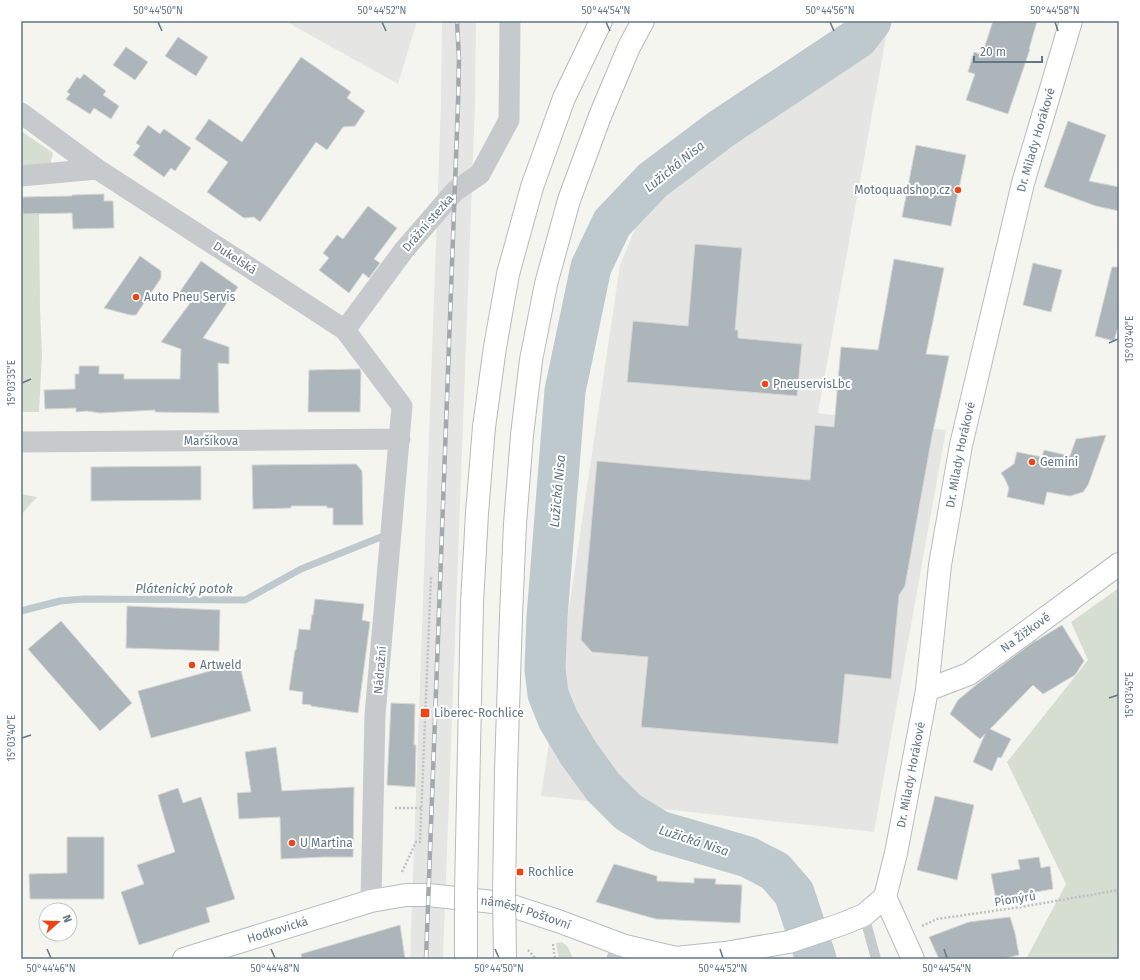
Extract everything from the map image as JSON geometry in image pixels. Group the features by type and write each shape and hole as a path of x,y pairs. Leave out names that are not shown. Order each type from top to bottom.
{"main road":[{"path":"466,959 472,602 484,427 494,347 508,274 532,186 564,98 601,21"},
{"path":"505,959 504,892 510,624 515,524 522,435 531,360 546,284 569,200 600,116 629,47 643,21"},
{"name":"Dr. Milady Horákové","path":"885,897 896,852 926,690 940,565 962,437 1023,183 1071,21"},
{"name":"Na Žižkově","path":"926,690 969,674 1119,564"},
{"name":"náměstí Poštovní","path":"371,901 406,896 428,895 503,903 558,921 621,952 676,958 725,953 790,942 864,915 885,897"},
{"path":"885,897 913,959"},
{"name":"Hodkovická","path":"184,959 371,901"}],"street":[{"name":"Drážní stezka","path":"345,330 404,250 455,191 480,174 502,134 509,120 510,21"},
{"name":"Dukelská","path":"21,113 97,170 345,330 402,406 400,439"},
{"path":"21,176 97,170"},
{"name":"Maršíkova","path":"21,442 400,439"},
{"name":"Nádražní","path":"371,901 376,715 400,439"}],"lane":[{"path":"864,915 876,959"}],"path":[{"path":"402,873 416,842 420,842 430,577"},
{"path":"395,808 422,808"},
{"name":"Pionýrů","path":"916,929 937,919 1021,907 1119,890"},
{"path":"550,941 552,942 555,959"}],"shaded area":[{"path":"285,21 417,21 398,84"},
{"path":"442,21 476,21 475,105 443,959 410,959 441,104"},
{"path":"885,21 889,21 818,413 946,430 874,832 541,796 620,265 645,205 820,81 858,58"},
{"path":"21,131 53,153 49,170 21,170"},
{"path":"21,197 23,214 39,214 42,355 39,412 21,412"},
{"path":"21,494 37,497 21,515"},
{"path":"1119,588 1119,959 1026,959 1066,884 1007,762 1088,660 1071,622"},
{"path":"562,942 568,947 573,959 559,959 556,943"}],"building":[{"path":"993,21 1037,21 1030,49 1008,114 966,100 975,74 968,72 974,52 982,55"},
{"path":"178,37 208,57 196,76 165,56"},
{"path":"126,47 148,62 135,80 113,65"},
{"path":"301,57 351,92 347,98 365,111 355,126 343,127 327,150 316,142 260,222 254,217 244,218 207,192 228,162 195,139 209,119 242,142"},
{"path":"84,74 106,91 103,95 119,106 111,119 94,108 90,114 66,99 70,94 67,92 77,77 80,79"},
{"path":"1068,121 1106,135 1089,181 1119,187 1119,211 1096,206 1044,187"},
{"path":"148,125 160,134 164,129 191,148 175,171 171,168 164,177 133,155 140,146 136,143"},
{"path":"916,145 966,155 951,226 902,217"},
{"path":"104,194 104,201 113,201 114,228 73,229 72,213 23,214 22,197"},
{"path":"368,206 397,228 374,259 380,263 369,278 363,273 349,293 319,270 329,258 323,253 337,235 343,239"},
{"path":"695,244 742,248 735,330 738,330 738,338 802,344 797,396 627,382 633,321 688,326"},
{"path":"140,256 161,271 161,278 136,315 130,315 104,308"},
{"path":"894,259 944,268 926,354 949,356 932,436 905,586 899,595 891,679 845,674 838,744 641,727 648,657 592,652 581,640 597,461 810,480 815,425 834,427 841,347 878,350"},
{"path":"201,261 238,287 203,338 229,347 229,364 218,363 219,413 155,412 155,410 100,413 87,411 76,412 76,408 45,409 44,390 75,389 75,374 79,374 79,366 99,366 99,374 124,374 124,379 180,379 181,349 161,342 191,302 179,293"},
{"path":"1033,263 1062,270 1051,312 1023,305"},
{"path":"1112,267 1119,267 1119,323 1114,341 1095,336"},
{"path":"360,369 360,412 308,412 309,370"},
{"path":"1106,435 1088,485 1083,492 1070,496 1047,492 1044,505 1007,497 1009,488 1001,473 1014,464 1017,452 1042,457 1044,450 1070,456 1076,439"},
{"path":"356,464 362,471 363,525 333,525 333,508 327,508 327,506 291,506 291,508 253,509 252,465"},
{"path":"201,466 201,500 91,501 91,467"},
{"path":"315,599 364,604 362,620 370,622 358,713 302,704 303,692 289,690 299,629 310,630"},
{"path":"127,606 220,610 219,651 126,648"},
{"path":"61,621 132,703 100,731 28,649"},
{"path":"1062,625 1084,661 1075,675 1043,694 1033,685 990,729 1011,739 1001,758 998,757 992,771 973,762 985,734 980,739 950,714 958,700 1036,640"},
{"path":"239,663 251,711 151,738 138,691"},
{"path":"391,703 415,704 415,787 387,785"},
{"path":"276,747 282,791 354,787 353,857 281,859 280,817 239,819 237,793 251,792 245,752"},
{"path":"178,788 183,803 201,797 235,899 206,908 210,922 139,945 121,892 144,884 137,865 175,852 158,795"},
{"path":"935,796 974,805 957,880 917,870"},
{"path":"67,837 104,837 104,899 30,899 29,874 67,873"},
{"path":"1039,857 1041,868 1050,866 1053,889 996,899 991,874 1020,869 1018,860"},
{"path":"614,864 657,876 657,881 694,883 694,878 716,879 715,884 742,885 740,923 656,919 596,902"},
{"path":"1010,917 1019,955 1002,959 939,959 929,937 969,922"},
{"path":"400,925 405,959 302,959 301,954"}],"waterway":[{"name":"Lužická Nisa","path":"816,959 794,893 775,871 748,857 659,831 628,812 603,787 579,754 558,719 548,694 545,669 547,617 565,391 591,267 612,223 653,180 721,129 858,38 871,21"},
{"name":"Plátenický potok","path":"21,611 60,601 83,599 245,600 301,569 381,537"}],"railway":[{"path":"426,959 458,104 459,59 457,21"}],"place":[{"name":"Motoquadshop.cz","path":"958,190"},
{"name":"Auto Pneu Servis","path":"136,297"},
{"name":"PneuservisLbc","path":"765,384"},
{"name":"Gemini","path":"1032,462"},
{"name":"Artweld","path":"192,665"},
{"name":"Liberec-Rochlice","path":"425,713"},
{"name":"U Martina","path":"292,843"},
{"name":"Rochlice","path":"520,872"}]}
